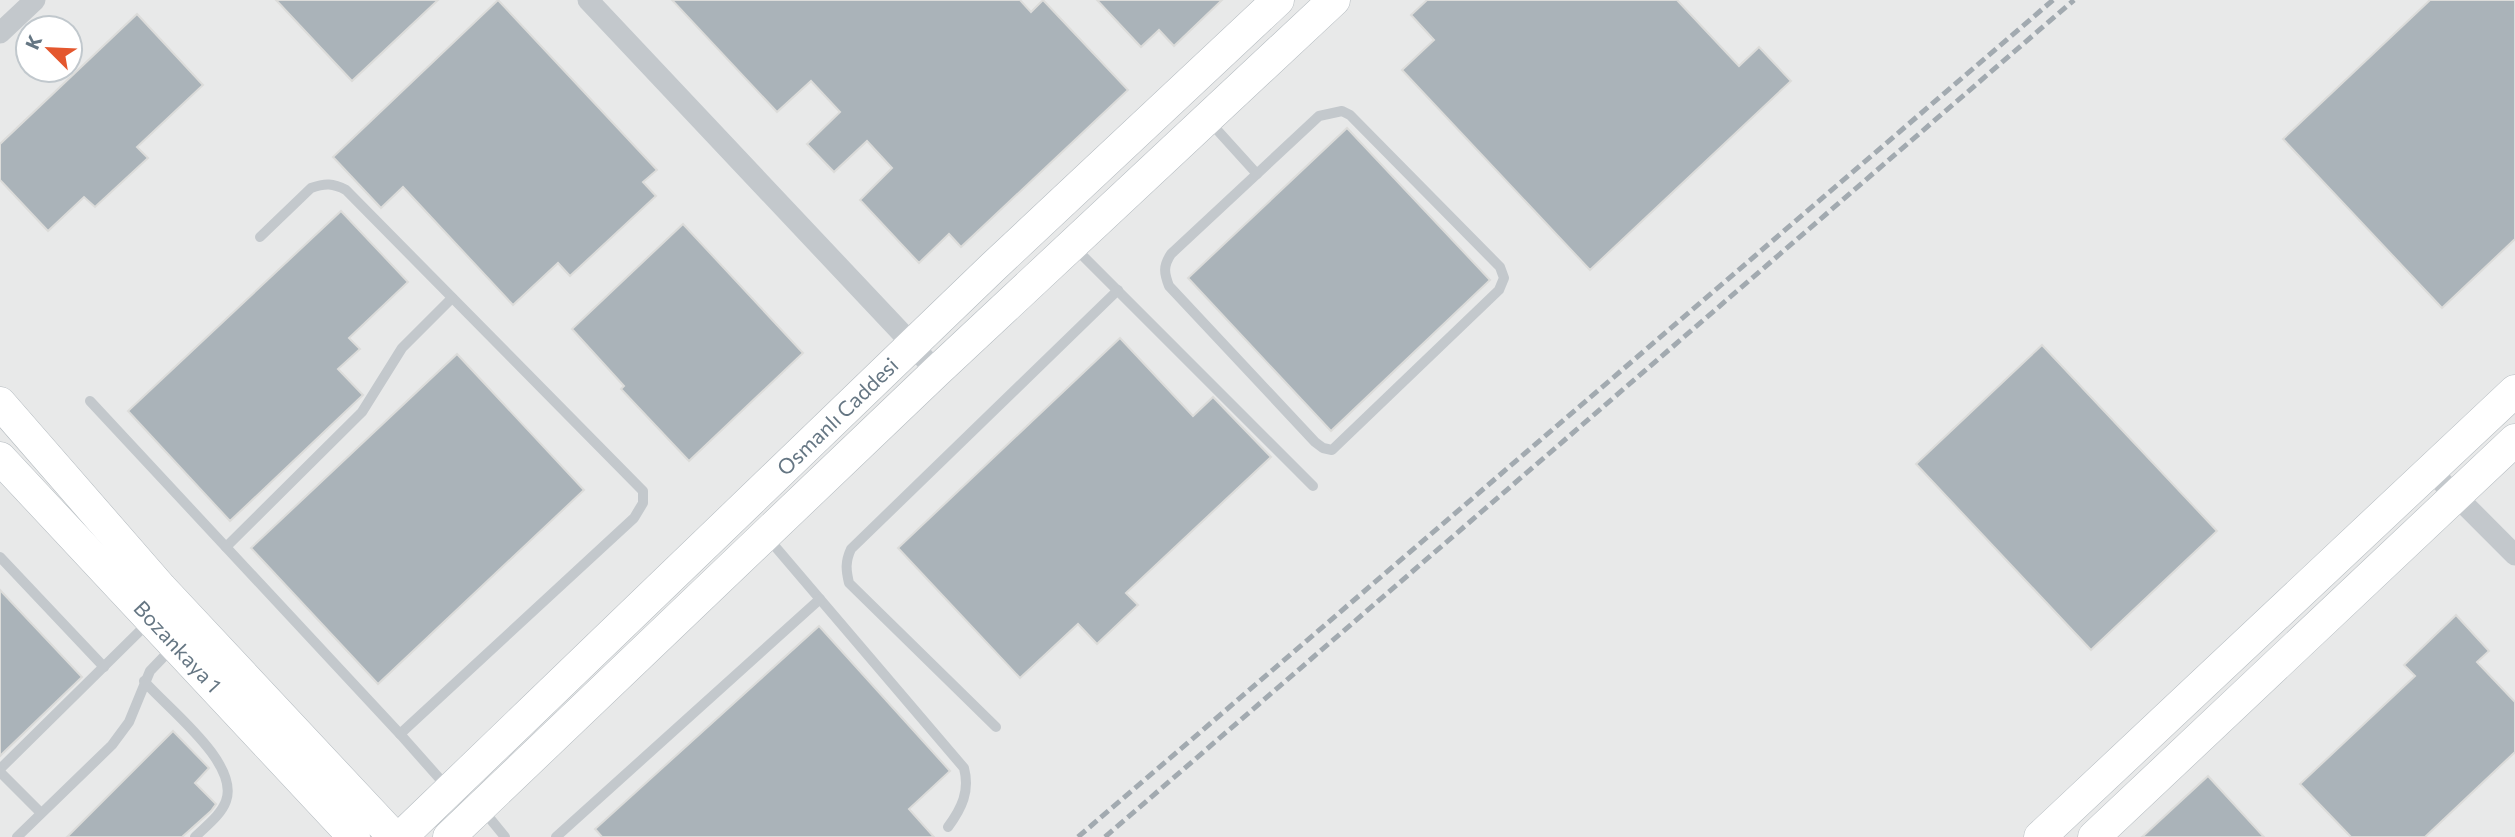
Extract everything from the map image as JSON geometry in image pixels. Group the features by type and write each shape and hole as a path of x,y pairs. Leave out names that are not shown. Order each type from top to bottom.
{"street":[{"path":"0,33 35,0"},
{"path":"588,0 936,372"},
{"name":"Osmanlı Caddesi","path":"401,837 913,345 1278,0"},
{"path":"449,837 936,372 1334,0"},
{"path":"1206,68 1231,97"},
{"path":"2040,837 2515,391"},
{"path":"0,403 9,450 160,588 353,829 394,837"},
{"path":"2094,837 2515,440"},
{"name":"Bozankaya 1","path":"9,450 151,620 353,829"},
{"path":"2430,470 2515,555"}],"lane":[{"path":"1342,111 1350,115 1500,267 1504,278 1499,290 1332,450 1314,442 1169,286 1164,274 1165,264 1171,254 1257,174 1319,116 1342,111"},
{"path":"1207,118 1257,174"},
{"path":"260,237 302,195 321,184 333,183 346,190 642,491 643,503 634,518 400,734"},
{"path":"1073,245 1313,486"},
{"path":"996,727 849,583 845,566 847,557 850,549 1118,290"},
{"path":"226,547 362,412 402,348 452,298"},
{"path":"90,401 450,791"},
{"path":"766,535 964,768 967,780 965,799 948,827"},
{"path":"0,557 104,667"},
{"path":"555,837 820,599"},
{"path":"41,813 0,770 151,620"},
{"path":"17,837 112,745 129,722 150,671 174,645"},
{"path":"144,681 211,751 227,778 229,785 226,803 219,814 195,837"},
{"path":"481,808 505,837"}],"shaded area":[{"path":"0,0 2515,0 2515,837 0,837"}],"building":[{"path":"276,0 438,0 352,81"},
{"path":"498,0 657,170 643,182 656,196 570,276 558,263 513,305 403,187 381,208 333,157"},
{"path":"672,0 1020,0 1031,12 1043,0 1128,90 961,247 949,234 919,263 860,200 892,168 867,141 834,172 807,144 840,112 811,81 777,112"},
{"path":"1097,0 1222,0 1174,46 1159,30 1141,47"},
{"path":"1427,0 1677,0 1739,66 1759,47 1791,81 1590,270 1402,70 1434,40 1411,15"},
{"path":"2430,0 2515,0 2515,239 2442,308 2283,139"},
{"path":"137,14 203,85 137,147 148,158 95,207 84,197 48,231 0,180 0,144 63,84 84,84 84,64"},
{"path":"1347,128 1490,280 1331,431 1188,278"},
{"path":"341,211 408,282 349,338 360,349 338,369 363,395 230,521 128,411"},
{"path":"683,224 803,353 689,461 621,389 624,386 572,329"},
{"path":"1120,338 1193,416 1213,397 1271,457 1126,593 1138,605 1097,644 1078,624 1020,678 898,548"},
{"path":"2042,345 2217,531 2091,650 1916,464"},
{"path":"457,354 584,490 378,684 251,548"},
{"path":"0,590 82,677 0,756"},
{"path":"2456,615 2489,651 2477,662 2515,702 2515,752 2425,837 2351,837 2300,784 2415,676 2404,665"},
{"path":"819,626 950,771 909,809 934,837 602,837 595,829"},
{"path":"173,731 209,768 195,783 216,804 211,811 182,837 67,837"},
{"path":"2208,776 2264,837 2142,837"}],"railway":[{"path":"1078,837 2053,0"},
{"path":"1105,837 2074,0"}]}
